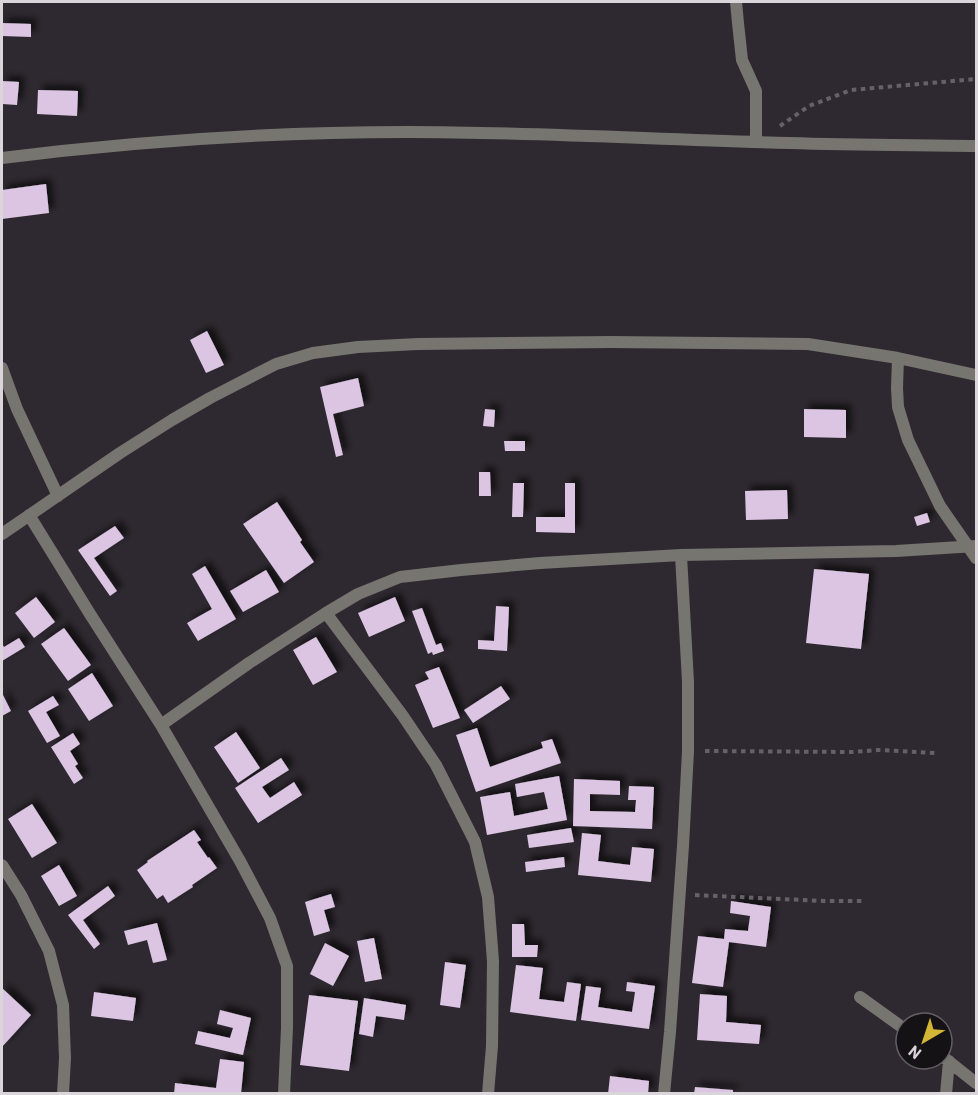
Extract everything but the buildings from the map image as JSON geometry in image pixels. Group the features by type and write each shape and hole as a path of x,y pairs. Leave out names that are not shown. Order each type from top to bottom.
{"street":[{"path":"736,2 742,60 756,91 756,142"},
{"path":"2,158 177,141 395,132 976,146"},
{"path":"2,534 172,420 276,364 313,353 358,347 418,344 808,344 898,358 976,375"},
{"path":"898,358 898,407 908,440 940,506 973,547 976,558"},
{"path":"2,368 17,409 58,495"},
{"path":"29,515 161,725 240,861 270,918 287,966 284,1094"},
{"path":"161,725 249,663 326,613 358,594 400,577 540,563 681,555 896,551 973,547"},
{"path":"664,1094 680,895 688,751 688,682 681,555"},
{"path":"326,613 404,716 436,765 475,842 488,897 493,961 492,1046 488,1094"},
{"path":"2,865 21,896 49,951 63,1005 65,1058 63,1094"},
{"path":"860,997 894,1021"},
{"path":"954,1065 976,1083"},
{"path":"946,1071 946,1094"}],"path":[{"path":"756,142 809,106 850,90 976,79"},
{"path":"688,751 853,752 878,750 935,753"},
{"path":"680,895 862,901"}]}
